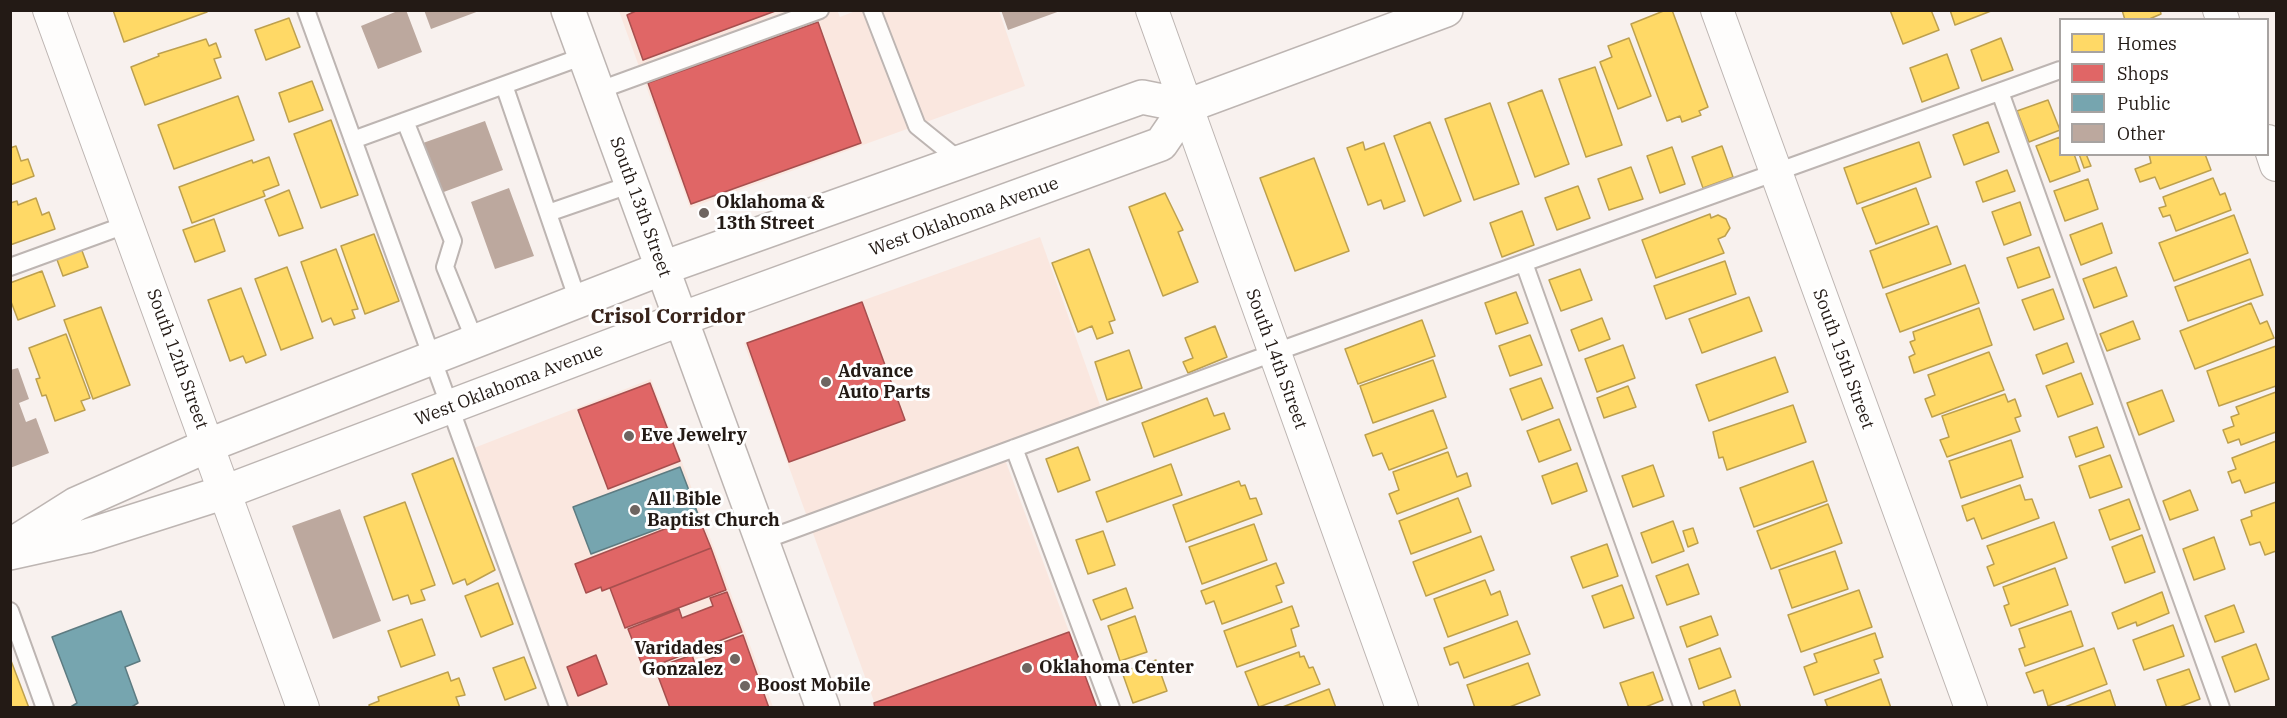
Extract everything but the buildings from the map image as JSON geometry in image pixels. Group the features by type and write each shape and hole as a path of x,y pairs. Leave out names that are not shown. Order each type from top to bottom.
{"main road":[{"name":"South 13th Street","path":"568,10 823,708"},
{"path":"10,545 76,504 209,445 663,268 959,160 1142,97 1187,106 1446,10"},
{"name":"West Oklahoma Avenue","path":"10,553 87,536 225,492 452,408 681,319 1161,144 1187,106"}],"street":[{"name":"South 12th Street","path":"49,10 303,708"},
{"name":"South 14th Street","path":"1152,10 1402,708"},
{"name":"South 15th Street","path":"1717,10 1774,173 1971,708"},
{"path":"2269,144 2277,165"}],"lane":[{"path":"306,10 559,708"},
{"path":"597,91 820,10"},
{"path":"872,10 917,126 959,160"},
{"path":"353,140 585,56"},
{"path":"762,541 1273,353 2059,71"},
{"path":"504,85 578,300"},
{"path":"2000,92 2221,708"},
{"path":"405,121 453,241 445,267 475,341"},
{"path":"548,213 632,184"},
{"path":"10,267 128,224"},
{"path":"1524,263 1683,708"},
{"path":"1014,448 1111,708"},
{"path":"10,611 45,708"}],"shaded area":[{"path":"837,10 840,17 858,10 999,11 1025,86 690,208 619,11"},
{"path":"1040,237 1101,408 1000,446 1097,707 876,707 744,343"},
{"path":"651,379 773,707 567,707 474,448"}],"place":[{"name":"Oklahoma & 13th Street","path":"704,213"},
{"name":"Advance Auto Parts","path":"826,382"},
{"name":"Eve Jewelry","path":"629,436"},
{"name":"All Bible Baptist Church","path":"635,510"},
{"name":"Varidades Gonzalez","path":"735,659"},
{"name":"Oklahoma Center","path":"1027,668"},
{"name":"Boost Mobile","path":"745,686"}],"district":[{"name":"Crisol Corridor","path":"668,317"}]}
